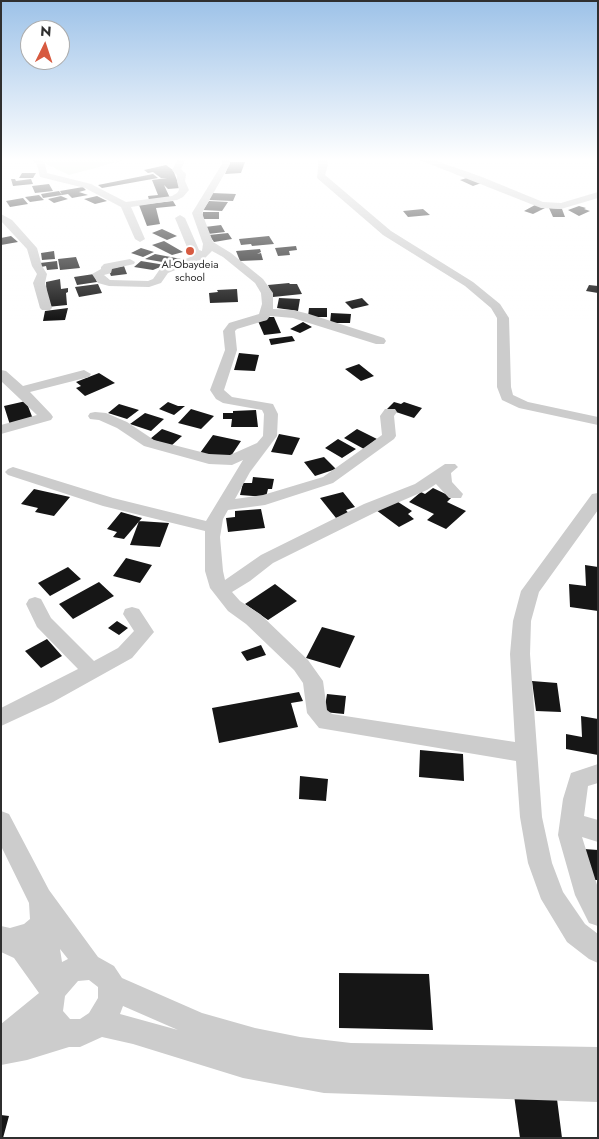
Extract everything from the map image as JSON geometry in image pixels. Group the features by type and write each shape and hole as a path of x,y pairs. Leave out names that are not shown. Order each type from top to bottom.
{"street":[{"path":"128,212 140,239"},
{"path":"198,212 205,250"},
{"path":"362,212 387,233 483,294 496,306 503,318 504,387 507,397 524,405 598,421"},
{"path":"1,217 9,222 18,236 32,248 37,266 42,274 39,283 46,308"},
{"path":"180,218 194,252 205,250 227,255 259,281 267,293 267,312"},
{"path":"130,262 108,266 106,267 107,271 97,274 102,280 109,283 149,284 156,281 164,271 205,250"},
{"path":"380,341 293,314 267,312 259,319 230,328 228,334 232,350 217,390 220,396 228,400 262,405 271,410 270,436 243,471 215,519 213,528 214,571 221,590 234,606 253,619 301,665 313,681 317,713 326,722 527,753"},
{"path":"1,374 46,417 1,430"},
{"path":"20,391 84,374"},
{"path":"222,506 264,500 328,480 391,435 387,416 390,412"},
{"path":"95,416 101,416 122,425 149,443 209,459 232,460 263,445"},
{"path":"221,590 244,577 267,559 370,508 422,487 446,470 444,484 455,494"},
{"path":"13,472 109,502 213,528"},
{"path":"598,498 530,592 522,621 520,654 531,817 540,863 553,899 576,933 598,950"},
{"path":"35,604 44,622 92,671"},
{"path":"1,718 125,653 145,632 132,614"},
{"path":"598,773 579,780 570,835 584,887 598,914"},
{"path":"1,821 45,913 89,967"},
{"path":"571,823 598,831"},
{"path":"5,940 30,935 45,913"},
{"path":"45,913 51,995 50,1012 53,1021 60,1029 69,1033"},
{"path":"5,940 22,950 51,995"},
{"path":"1,1041 23,1025 51,995 60,980 68,972 78,968 89,967 106,975 111,987 111,1003 100,1023 90,1030 80,1033 69,1033 27,1046 1,1051"},
{"path":"111,987 201,1026 256,1042 300,1051 351,1057 598,1061"},
{"path":"100,1023 133,1030 243,1064 324,1079 598,1088"}],"building":[{"path":"142,212 157,212 160,224 147,226"},
{"path":"203,212 219,212 219,219 202,219"},
{"path":"404,212 427,212 430,215 408,217"},
{"path":"551,212 563,212 565,217 553,217"},
{"path":"572,212 587,212 579,216"},
{"path":"221,225 225,232 208,234 205,227"},
{"path":"162,229 177,236 167,240 152,233"},
{"path":"228,233 232,239 214,242 209,235"},
{"path":"11,236 18,242 1,245 1,238"},
{"path":"269,236 274,244 241,245 239,239"},
{"path":"164,241 183,252 172,255 152,245"},
{"path":"296,246 297,250 289,251 290,255 278,256 275,248"},
{"path":"141,248 154,252 143,257 131,253"},
{"path":"260,249 261,252 257,254 261,253 263,260 240,261 236,251"},
{"path":"54,251 55,259 42,260 41,253"},
{"path":"155,254 181,259 174,264 145,259"},
{"path":"76,257 80,268 60,270 58,259"},
{"path":"57,261 58,269 47,270 46,266 41,267 40,263"},
{"path":"141,261 165,265 153,270 134,267"},
{"path":"124,266 127,274 111,276 108,269"},
{"path":"94,274 97,282 77,285 74,277"},
{"path":"60,279 61,289 68,288 66,293 67,305 47,307 46,282"},
{"path":"98,284 102,293 79,297 75,287"},
{"path":"297,284 302,294 273,297 268,285"},
{"path":"589,285 598,286 598,293 586,291"},
{"path":"237,289 238,302 210,303 209,293 218,292 217,290"},
{"path":"279,298 300,299 298,311 277,308"},
{"path":"362,298 369,305 352,309 345,302"},
{"path":"68,308 65,320 43,321 45,311"},
{"path":"309,308 327,308 327,317 308,317"},
{"path":"331,313 351,314 350,323 330,323"},
{"path":"266,317 274,317 281,333 264,335 258,321 267,320"},
{"path":"303,322 312,327 300,333 290,329"},
{"path":"292,336 295,341 271,345 269,339"},
{"path":"239,353 259,355 255,371 234,370"},
{"path":"359,364 374,376 361,381 345,369"},
{"path":"99,373 115,383 85,396 76,388 81,386 76,382"},
{"path":"26,401 33,419 10,425 4,406"},
{"path":"168,402 178,406 185,406 174,415 159,409"},
{"path":"394,402 401,404 404,402 422,408 414,418 387,409"},
{"path":"119,404 139,410 127,419 108,413"},
{"path":"191,409 214,416 201,429 178,423"},
{"path":"256,410 258,427 231,427 232,419 223,419 223,413"},
{"path":"145,413 164,419 151,431 130,424"},
{"path":"162,429 182,436 171,446 150,439"},
{"path":"357,429 377,439 364,449 344,438"},
{"path":"279,434 300,438 292,455 271,452"},
{"path":"213,435 241,441 229,459 200,453"},
{"path":"338,439 356,449 342,458 325,448"},
{"path":"324,457 336,469 315,476 304,462"},
{"path":"253,477 274,479 272,489 268,489 266,497 240,495 243,483 252,483"},
{"path":"433,488 452,497 447,502 466,511 446,529 427,520 434,514 409,502 421,492 425,494"},
{"path":"34,489 70,497 54,516 35,512 38,508 21,504"},
{"path":"343,492 355,507 346,510 349,514 336,518 320,498"},
{"path":"395,500 412,511 408,514 414,519 399,527 376,510"},
{"path":"261,509 265,528 228,532 226,518 235,517 235,511"},
{"path":"121,512 142,518 124,539 113,537 117,532 107,529"},
{"path":"139,521 169,523 160,547 130,545"},
{"path":"126,558 152,565 140,583 113,576"},
{"path":"585,565 598,567 598,611 570,607 569,584 586,586"},
{"path":"68,567 81,579 50,596 38,583"},
{"path":"99,582 114,596 73,619 59,604"},
{"path":"275,584 297,601 268,620 245,604"},
{"path":"117,621 128,628 119,635 108,628"},
{"path":"322,627 355,636 340,668 306,658"},
{"path":"47,639 62,656 41,668 25,651"},
{"path":"261,645 266,655 247,661 241,652"},
{"path":"532,681 557,683 561,712 536,711"},
{"path":"299,692 303,701 291,703 298,727 219,743 212,708"},
{"path":"327,694 346,696 344,714 324,712"},
{"path":"581,716 598,719 598,755 566,749 566,734 582,737"},
{"path":"420,750 463,754 464,781 419,777"},
{"path":"300,776 328,779 326,801 299,799"},
{"path":"584,849 598,850 598,880 590,880"},
{"path":"339,973 429,974 433,1030 339,1028"},
{"path":"514,1095 557,1099 562,1138 520,1138"},
{"path":"1,1115 9,1116 3,1138 1,1138"}],"place":[{"name":"Al-Obaydeia school","path":"190,251"}]}
